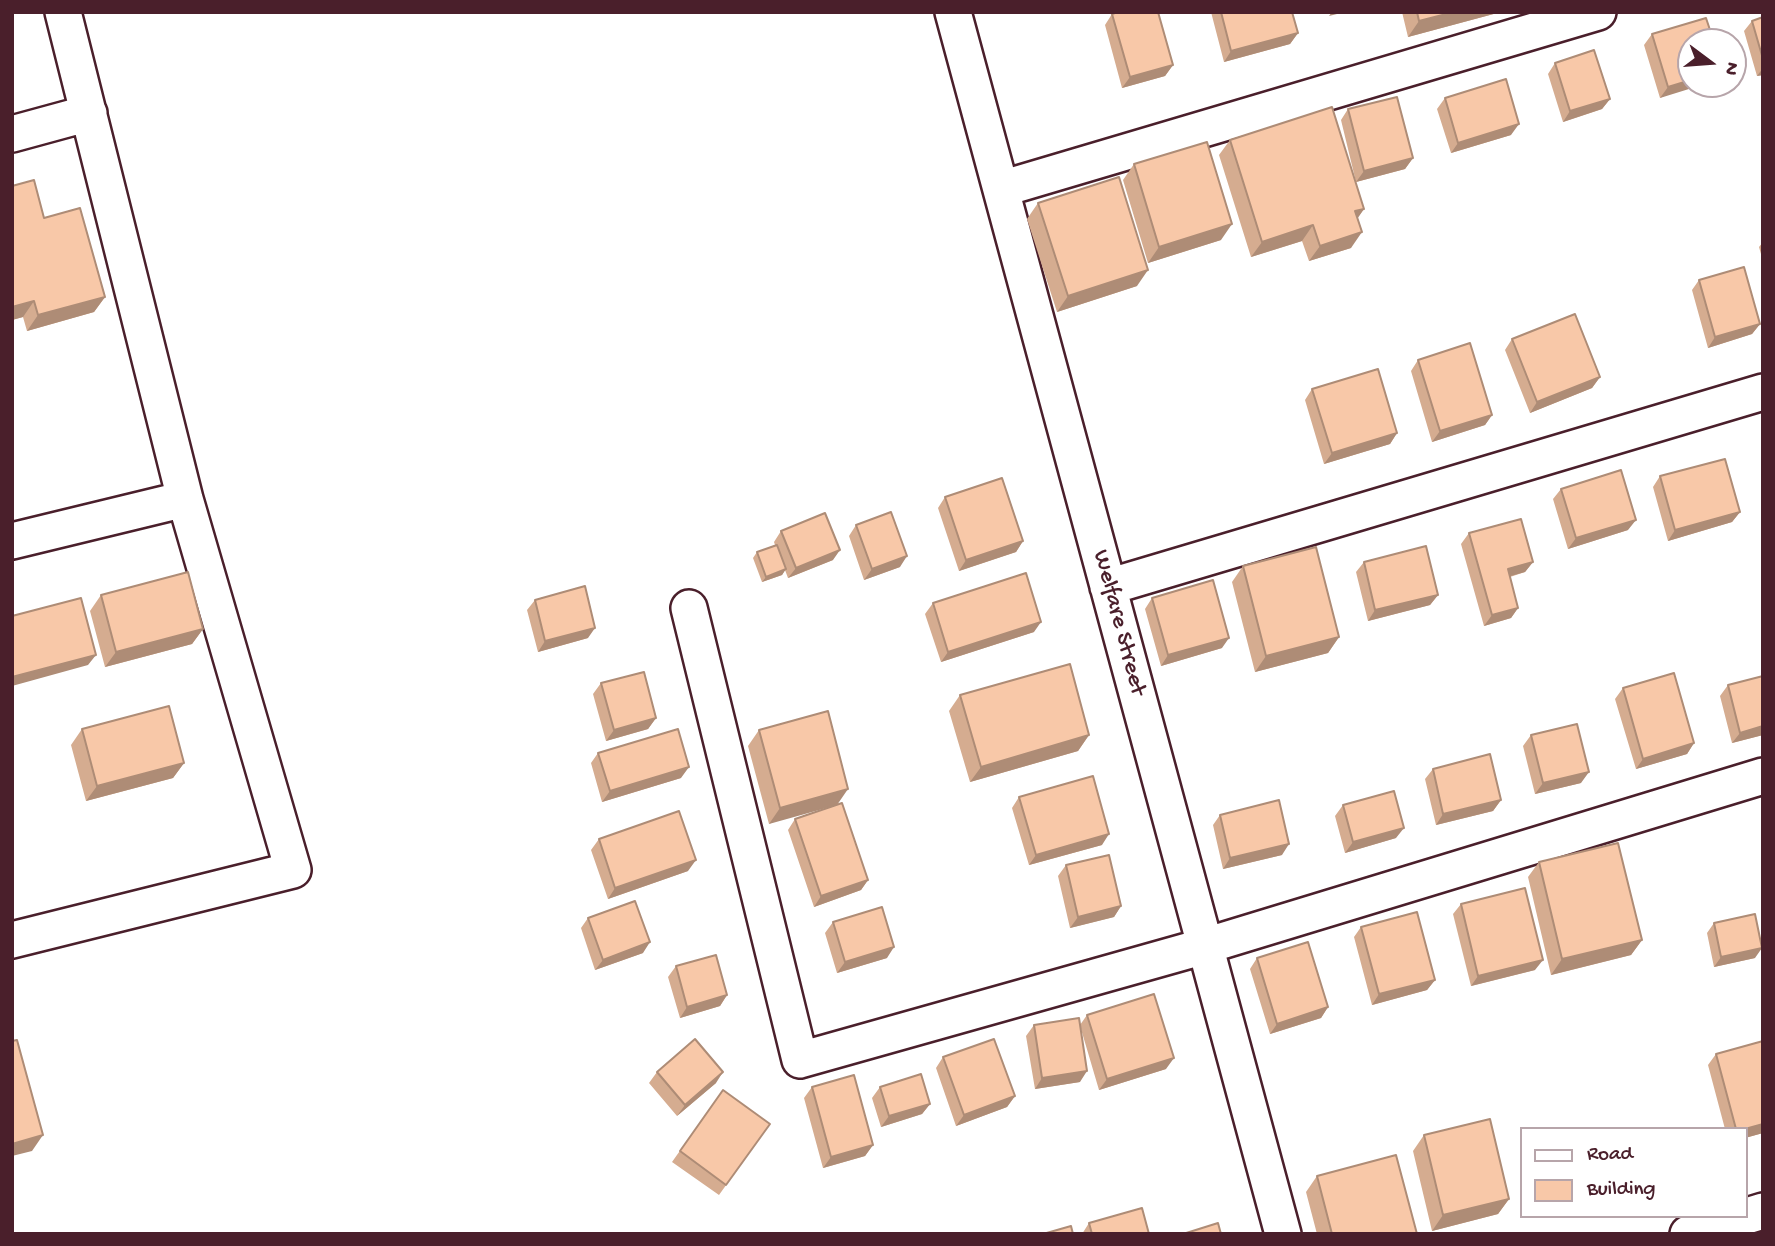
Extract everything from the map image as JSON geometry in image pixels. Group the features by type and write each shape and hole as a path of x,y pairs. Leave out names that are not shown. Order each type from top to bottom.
{"street":[{"path":"12,940 293,870 185,499 63,12"},
{"name":"Welfare Street","path":"953,12 1283,1234"},
{"path":"1001,189 1598,12"},
{"path":"12,134 89,113"},
{"path":"1108,587 1763,392"},
{"path":"12,541 185,499"},
{"path":"689,608 800,1060 1205,946 1763,776"},
{"path":"1688,1234 1740,1218"}],"building":[{"path":"1158,12 1173,65 1130,77 1112,14"},
{"path":"1221,12 1292,12 1298,33 1231,51"},
{"path":"1417,12 1454,12 1419,21"},
{"path":"1763,17 1763,59 1752,21"},
{"path":"1706,18 1709,28 1677,28 1677,84 1668,87 1652,34"},
{"path":"1594,50 1610,99 1570,111 1555,63"},
{"path":"1506,79 1519,124 1458,143 1445,98"},
{"path":"1397,97 1413,158 1364,171 1348,109"},
{"path":"1332,107 1364,209 1355,211 1362,232 1320,246 1313,225 1262,242 1230,140"},
{"path":"1207,142 1232,224 1159,247 1134,164"},
{"path":"1119,177 1148,270 1068,296 1038,203"},
{"path":"34,180 44,218 80,208 105,297 38,315 34,301 12,307 12,186"},
{"path":"1744,267 1760,324 1715,337 1699,280"},
{"path":"1575,314 1600,377 1537,402 1512,339"},
{"path":"1470,343 1492,415 1440,431 1418,360"},
{"path":"1378,369 1397,433 1332,453 1312,389"},
{"path":"1725,459 1740,512 1675,530 1660,476"},
{"path":"1621,470 1636,520 1576,538 1561,489"},
{"path":"1002,478 1023,541 966,560 945,497"},
{"path":"891,512 907,556 872,569 856,525"},
{"path":"825,513 840,550 796,568 781,531"},
{"path":"1521,519 1533,562 1508,569 1518,608 1492,615 1469,533"},
{"path":"777,545 786,569 766,577 757,552"},
{"path":"1426,546 1438,595 1375,610 1364,562"},
{"path":"1316,547 1339,637 1266,656 1243,566"},
{"path":"188,572 203,629 116,652 101,595"},
{"path":"1026,573 1041,622 948,652 933,603"},
{"path":"1213,580 1229,638 1168,655 1152,598"},
{"path":"585,586 595,628 545,641 535,600"},
{"path":"81,598 96,655 12,677 12,616"},
{"path":"1070,664 1089,735 981,767 960,695"},
{"path":"644,672 656,718 614,730 601,683"},
{"path":"1674,673 1694,743 1643,759 1623,688"},
{"path":"1763,676 1763,726 1740,733 1728,685"},
{"path":"169,706 184,763 97,786 82,729"},
{"path":"828,711 848,789 780,808 759,730"},
{"path":"1577,724 1589,772 1543,783 1531,735"},
{"path":"678,729 689,767 610,791 598,753"},
{"path":"1490,754 1501,800 1443,814 1433,769"},
{"path":"1093,776 1109,834 1036,855 1019,797"},
{"path":"1394,791 1404,828 1353,842 1343,805"},
{"path":"1279,800 1289,844 1230,858 1220,815"},
{"path":"842,803 868,880 821,896 795,819"},
{"path":"679,811 696,860 615,888 599,839"},
{"path":"1618,843 1642,940 1562,959 1539,862"},
{"path":"1109,855 1121,906 1078,917 1066,865"},
{"path":"1525,888 1543,960 1478,976 1461,904"},
{"path":"635,901 650,942 603,960 588,918"},
{"path":"882,907 894,947 845,962 833,922"},
{"path":"1417,912 1435,980 1379,994 1361,927"},
{"path":"1755,914 1762,948 1721,957 1714,923"},
{"path":"1308,942 1328,1007 1277,1024 1257,958"},
{"path":"716,955 727,995 687,1007 676,966"},
{"path":"1154,994 1174,1058 1107,1079 1087,1015"},
{"path":"1079,1018 1087,1071 1042,1078 1034,1025"},
{"path":"695,1039 723,1072 685,1105 657,1072"},
{"path":"994,1039 1015,1096 964,1115 943,1057"},
{"path":"17,1040 43,1135 12,1144 12,1041"},
{"path":"1763,1041 1763,1124 1747,1128 1735,1127 1716,1054"},
{"path":"921,1074 930,1104 889,1116 880,1087"},
{"path":"854,1075 873,1145 831,1157 812,1087"},
{"path":"723,1090 770,1124 726,1185 680,1151"},
{"path":"1490,1119 1509,1199 1443,1215 1424,1135"},
{"path":"1396,1155 1417,1234 1332,1234 1317,1176"},
{"path":"1142,1208 1149,1234 1092,1234 1089,1223"},
{"path":"1218,1223 1221,1234 1183,1234"},
{"path":"1071,1226 1073,1234 1043,1234"}]}
